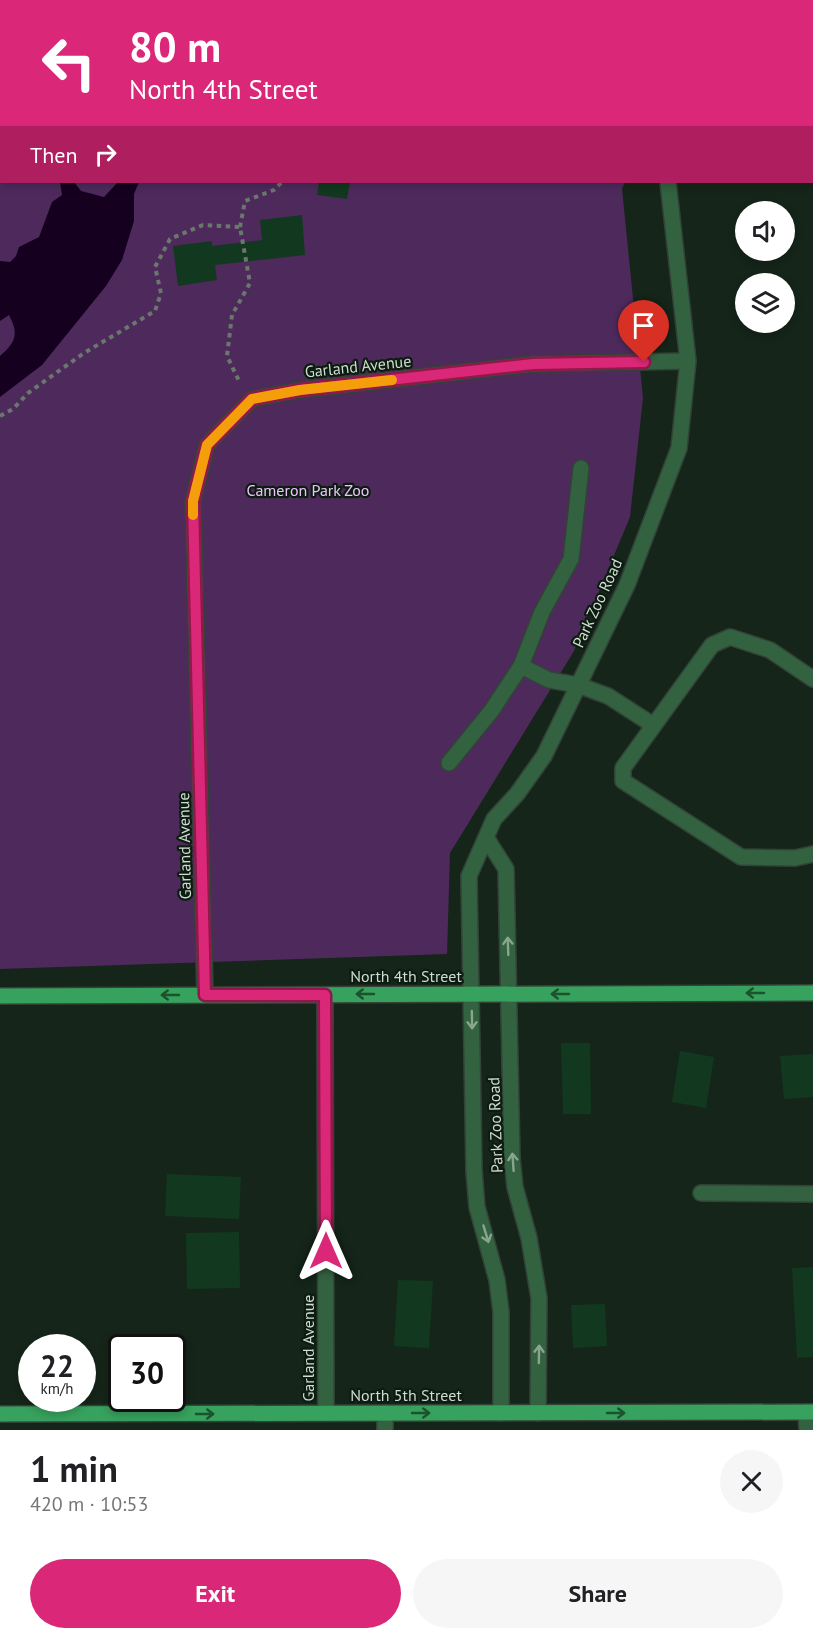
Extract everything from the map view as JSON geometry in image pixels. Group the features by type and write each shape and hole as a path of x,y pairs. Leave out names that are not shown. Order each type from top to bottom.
{"main road":[{"name":"North 4th Street","path":"0,996 813,993"},
{"name":"North 5th Street","path":"0,1414 810,1412"}],"street":[{"path":"669,183 688,361"},
{"name":"Park Zoo Road","path":"501,1413 499,1291 477,1207 474,1171 469,876 494,819 517,794 544,756 627,585 679,448 688,361"},
{"name":"Garland Avenue","path":"205,995 193,501 207,445 252,399 300,390 533,364 688,361"},
{"path":"449,763 492,710 521,666 542,612 571,559 581,468"},
{"path":"813,679 770,650 730,637 712,645 623,768 623,781 741,857 795,858 813,854"},
{"path":"521,666 549,680 608,696 653,725"},
{"name":"Park Zoo Road","path":"487,839 506,869 514,1177 529,1238 539,1298 538,1413"},
{"name":"Garland Avenue","path":"325,995 326,1413"},
{"path":"701,1193 813,1194"},
{"path":"807,1430 810,1412"},
{"path":"385,1413 385,1430"}],"path":[{"path":"239,381 227,356 232,315 250,283 240,226 245,201 274,190 281,183"},
{"path":"0,416 13,409 28,393 84,353 107,338 130,328 155,311 161,293 155,267 170,239 203,225 240,226"}],"green space":[{"name":"Cameron Park Zoo","path":"0,183 625,183 622,189 643,398 630,517 574,651 450,853 447,954 0,969"}],"shaded area":[{"path":"60,183 75,183 81,191 104,197 117,183 139,183 134,194 134,221 122,260 106,286 42,365 0,397 0,356 13,342 15,333 9,315 0,321 0,261 10,262 16,256 19,247 39,237 52,202 62,195"}],"building":[{"path":"319,183 350,183 347,199 317,195"},
{"path":"302,215 305,255 215,265 217,280 178,286 173,246 212,241 212,246 262,240 260,220"},
{"path":"561,1043 590,1043 591,1114 563,1114"},
{"path":"680,1051 714,1057 706,1108 672,1102"},
{"path":"813,1054 813,1097 784,1099 780,1056"},
{"path":"167,1174 241,1177 239,1219 165,1216"},
{"path":"239,1232 240,1288 187,1289 186,1233"},
{"path":"813,1267 813,1357 797,1358 792,1268"},
{"path":"398,1280 433,1281 429,1348 394,1346"},
{"path":"605,1304 607,1346 573,1348 571,1305"}],"slow traffic":[{"path":"193,515 193,501 207,445 252,399 300,390 392,380"}],"route":[{"path":"326,1251 325,995 205,995 193,501 207,445 252,399 300,390 533,364 644,362"}]}
